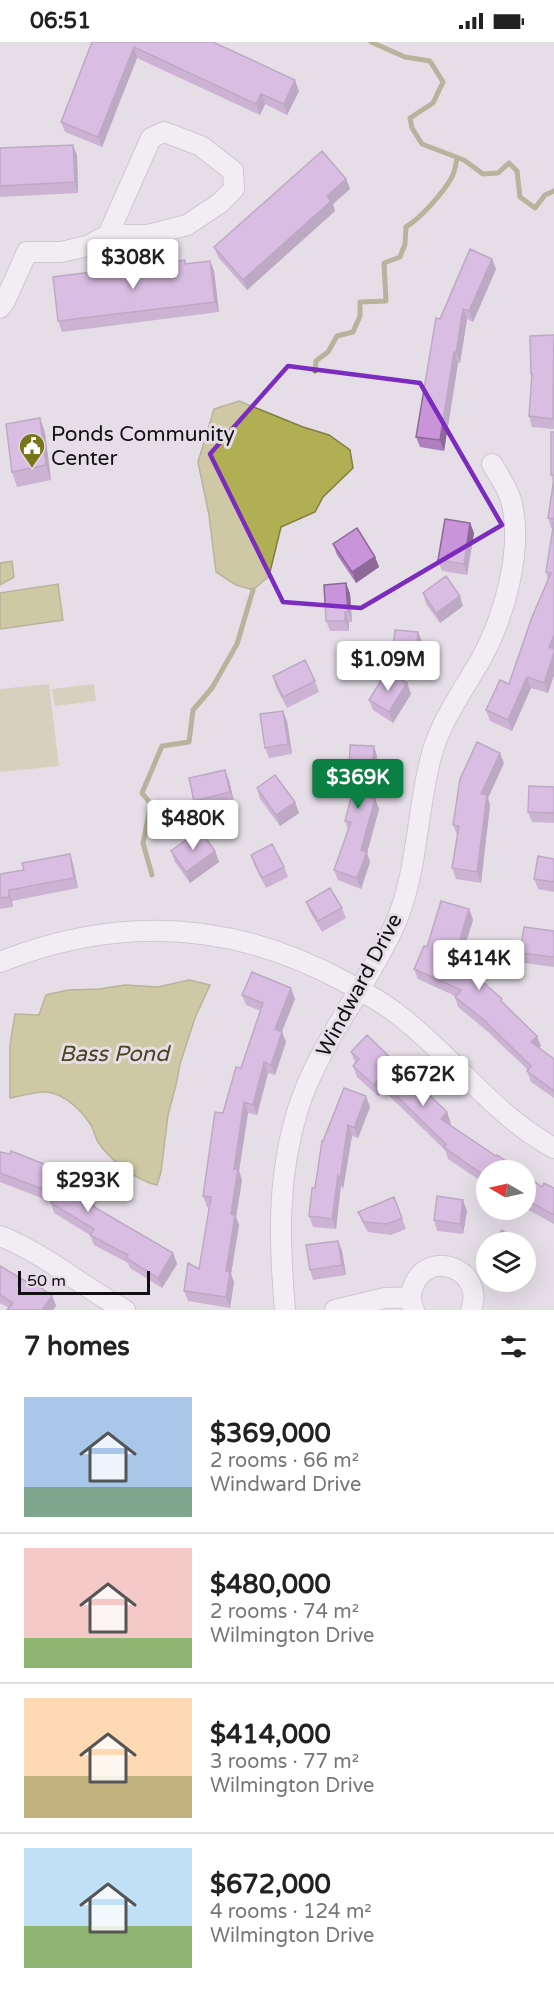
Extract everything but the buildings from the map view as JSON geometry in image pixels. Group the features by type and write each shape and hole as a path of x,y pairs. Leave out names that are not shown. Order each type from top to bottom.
{"street":[{"path":"0,308 27,252 61,252 87,246 108,235 147,235 187,225 220,203 234,189 233,171 201,146 164,132 151,138 108,235"},
{"name":"Windward Drive","path":"285,1310 279,1226 281,1188 298,1108 328,1039 393,928 408,888 417,842 422,796 432,755 454,703 489,643 501,614 509,584 514,550 514,518 507,488 492,464"},
{"path":"0,962 28,951 81,937 118,932 183,932 220,935 261,945 318,967 359,989 396,1013 496,1107 530,1134 554,1148"},
{"path":"0,1236 24,1245 66,1271 101,1305 125,1310"},
{"path":"335,1310 385,1298 413,1304 415,1281 435,1266 448,1266 459,1270 468,1279 474,1290 471,1310"}],"highlighted area":[{"path":"288,366 420,383 502,525 361,608 283,602 210,454"}],"shaded area":[{"path":"49,684 59,766 0,772 0,689"},
{"path":"94,684 96,701 55,706 52,689"}],"water":[{"path":"239,401 329,435 350,450 353,468 323,497 315,512 281,527 269,576 253,590 236,585 216,572 209,515 198,462 214,409"},
{"path":"12,561 14,577 0,585 0,563"},
{"path":"58,584 63,620 0,629 0,593"},
{"name":"Bass Pond","path":"189,980 210,985 195,1018 180,1064 168,1115 161,1172 157,1185 133,1174 109,1155 98,1142 87,1119 66,1099 47,1092 10,1098 10,1045 15,1014 39,1015 46,995 68,990 125,985 158,987"}],"waterway":[{"path":"371,42 405,57 430,61 443,82 433,103 410,118 412,128 422,144 464,160 483,174 498,173 509,163 517,171 520,197 535,208 545,195 554,191"},
{"path":"315,371 316,361 328,352 337,336 353,332 360,316 360,302 386,301 384,263 400,257 405,244 406,227 425,211 443,190 453,175 457,158"},
{"path":"152,875 143,843 151,804 142,793 162,746 189,742 193,710 212,688 237,644 253,590"}],"place":[{"name":"Ponds Community Center","path":"32,469"}]}
